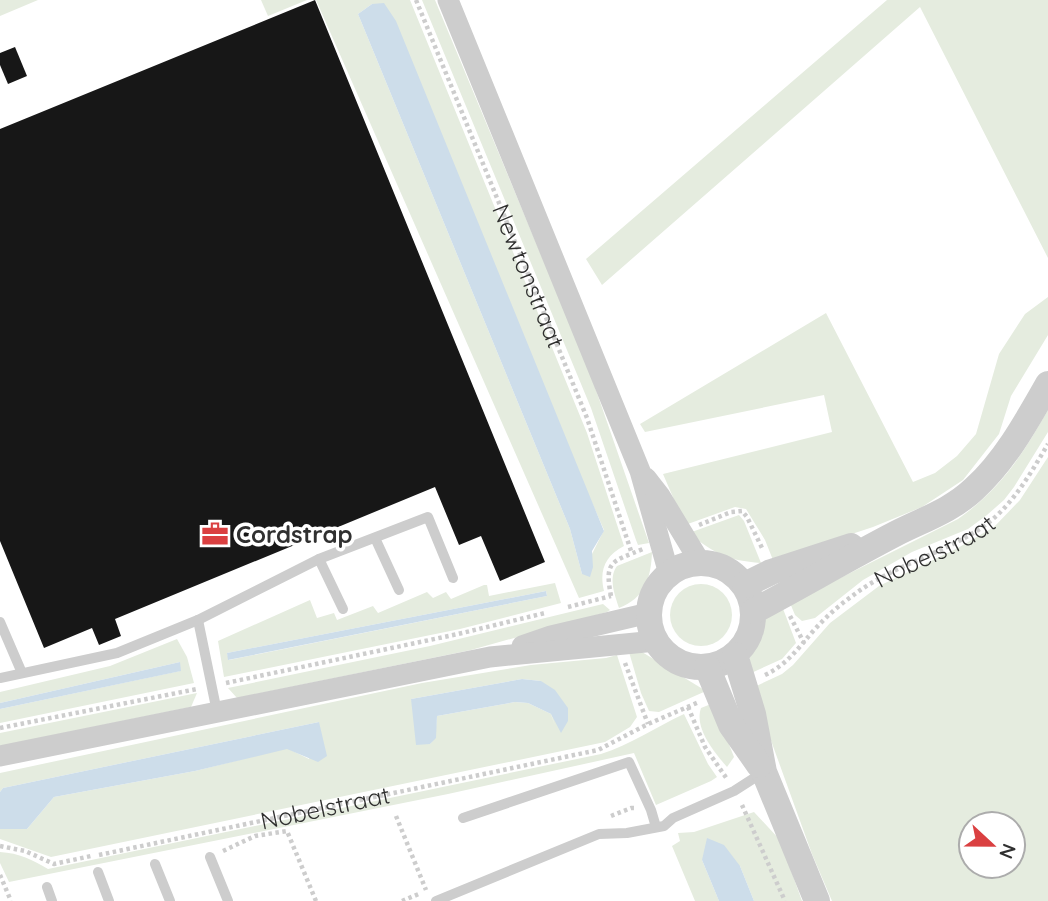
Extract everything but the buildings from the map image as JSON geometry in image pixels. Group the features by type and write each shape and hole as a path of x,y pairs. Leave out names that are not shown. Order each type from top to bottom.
{"street":[{"name":"Newtonstraat","path":"448,0 640,471 669,574"},
{"name":"Nobelstraat","path":"754,611 952,506 979,485 1016,437 1048,384"},
{"name":"Newtonstraat","path":"640,471 660,496 700,562"},
{"name":"Nobelstraat","path":"745,585 814,556 897,533"},
{"path":"700,562 726,568 745,585 754,611 750,636 735,656 707,667 696,667 674,660 656,641 649,613 654,591 669,574 683,565 700,562"},
{"path":"490,657 551,636 649,613"},
{"path":"0,756 490,657 656,641"},
{"path":"735,656 753,714 764,772 817,901"},
{"path":"707,667 731,725 764,772"}],"lane":[{"path":"0,678 117,653 198,620 319,559 428,517 453,578"},
{"path":"375,538 399,590"},
{"path":"319,559 344,609"},
{"path":"198,620 216,712"},
{"path":"0,622 22,673"},
{"path":"463,818 629,762 660,827"},
{"path":"436,901 600,834 627,833 660,827 673,818 734,791 764,772"},
{"path":"209,857 228,901"},
{"path":"155,864 170,901"},
{"path":"98,872 109,901"},
{"path":"47,887 52,901"}],"path":[{"name":"Newtonstraat","path":"416,0 587,418 632,554 659,542"},
{"name":"Nobelstraat","path":"781,597 804,643 825,618 872,581 949,545 978,530 992,519 1022,486 1048,444"},
{"path":"683,532 732,512 742,512 756,535 771,572"},
{"path":"560,609 611,597"},
{"path":"0,729 458,634 547,612"},
{"name":"Nobelstraat","path":"0,846 25,851 54,864 598,750 688,707"},
{"path":"396,816 427,891"},
{"path":"209,857 255,836 287,831 316,901"},
{"path":"0,875 12,901"}],"shaded area":[{"path":"0,0 38,0 0,16"},
{"path":"261,0 307,0 268,16"},
{"path":"316,0 410,0 587,433 624,546 612,554 605,564 602,577 604,591 579,598","holes":["372,4 604,530 582,574 570,529 358,14"]},
{"path":"422,0 435,0 589,370 649,543 638,545 591,408"},
{"path":"887,0 1048,0 1048,258 920,7 602,285 586,259"},
{"path":"1048,297 1048,335 1011,396 999,434 963,480 922,507 873,527 773,560 765,540 746,509 735,507 685,525 663,474 832,432 824,395 645,432 640,424 826,313 913,482 935,473 957,456 976,434 999,354 1025,314"},
{"path":"1048,410 1048,432 1014,487 987,515 968,529 912,552 863,580 815,618 802,621 795,615 790,603 958,519 973,507 1010,470"},
{"path":"1048,457 1048,901 832,901 812,854 752,688 782,674 830,623 879,586 956,549 994,527 1020,500"},
{"path":"739,515 761,563 722,555 689,533"},
{"path":"652,552 648,579 641,593 619,608 614,592 614,571 617,566"},
{"path":"555,583 561,603 460,629 224,677 218,641 310,600 317,618 334,613 337,620 373,606 378,613 427,592 433,598 446,592 451,599 487,585 489,596","holes":["546,591 547,596 229,660 227,653"]},
{"path":"695,584 707,584 723,593 730,603 730,627 723,637 707,646 695,646 684,641 675,632 670,621 670,609 675,598 684,589"},
{"path":"603,604 610,610 471,650 237,698 228,688 430,646"},
{"path":"782,606 796,643 782,659 749,674 747,665 765,620"},
{"path":"177,639 187,657 194,683 0,723 0,709 180,671 180,662 0,703 0,692 110,666"},
{"path":"629,652 642,652 706,691 659,712 649,711"},
{"path":"617,655 637,717 630,727 605,742 51,857 0,839 0,829 27,829 54,797 195,771 287,748 309,759 319,722 3,788 0,792 0,773 422,683 531,665","holes":["522,679 541,681 555,726 551,714 528,703 515,702 437,716 435,738 430,744 411,699"]},
{"path":"197,693 191,707 0,746 0,733"},
{"path":"711,704 734,757 727,767 706,739 700,724 701,708"},
{"path":"684,714 717,777 656,805 634,753 448,794 9,882 0,863 0,852 26,858 48,869 601,754 633,741"},
{"path":"754,812 780,840 802,901 754,901 740,866 702,860 719,901 695,901 672,846 680,841 678,833 694,832"}],"water":[{"path":"384,3 396,21 604,531 592,551 593,567 590,577 582,574 570,529 358,14 372,4"},
{"path":"546,591 547,596 228,660 227,653"},
{"path":"180,662 181,671 0,709 0,703"},
{"path":"522,679 541,681 555,690 568,708 568,721 561,733 551,714 528,703 515,702 437,716 436,738 430,744 416,745 411,699"},
{"path":"319,722 327,756 318,762 287,749 195,771 54,797 27,829 0,829 0,792 3,788"},
{"path":"707,838 724,845 740,866 754,901 719,901 702,860"}],"place":[{"name":"Cordstrap","path":"215,534"}]}
